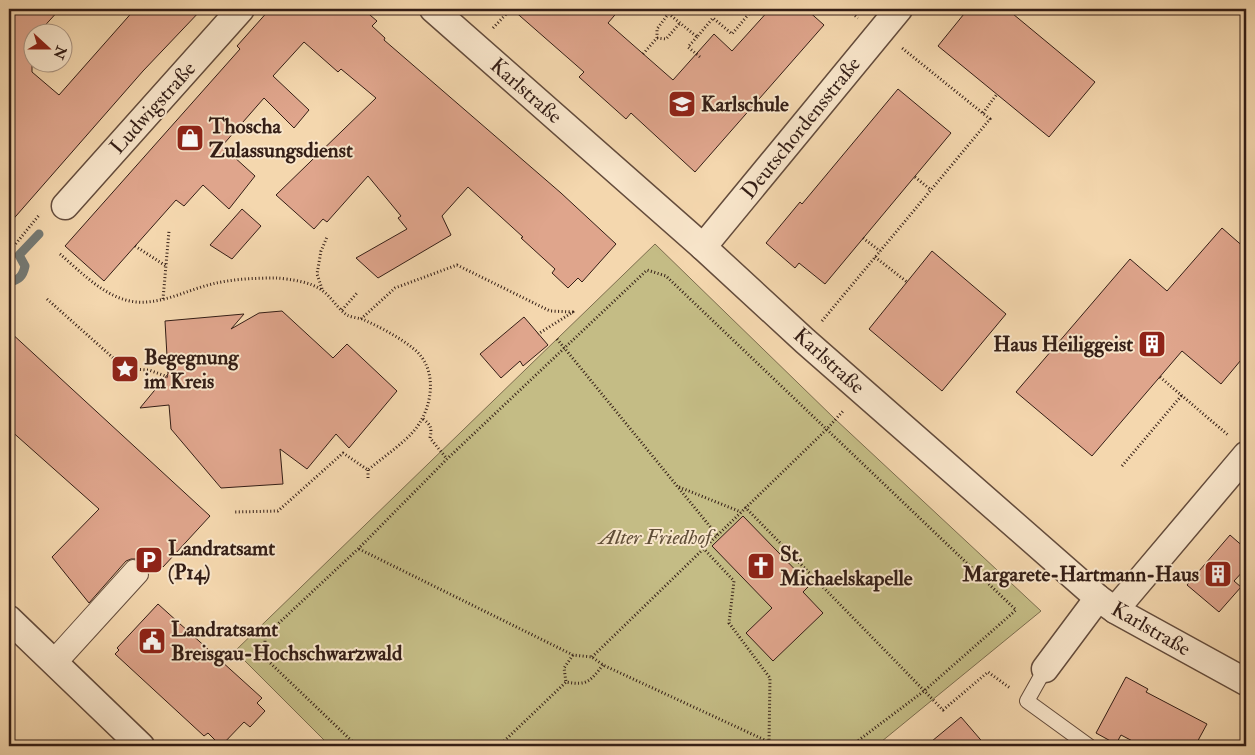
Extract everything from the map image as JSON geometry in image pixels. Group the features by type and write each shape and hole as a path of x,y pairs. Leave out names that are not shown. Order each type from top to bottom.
{"street":[{"name":"Ludwigstraße","path":"65,206 241,9"},
{"name":"Karlstraße","path":"433,9 703,246 862,390 1107,604 1246,682"},
{"name":"Deutschordensstraße","path":"703,246 899,9"},
{"path":"1045,669 1107,604 1239,446"},
{"path":"9,619 142,746"}],"lane":[{"path":"60,668 137,571"},
{"path":"1045,669 1027,701 1089,746"}],"path":[{"path":"663,9 697,37"},
{"path":"700,58 688,47 713,18 732,34 753,9"},
{"path":"643,54 657,38 657,29 668,14"},
{"path":"657,38 666,38 680,23"},
{"path":"806,340 990,119 881,31"},
{"path":"983,113 997,94"},
{"path":"915,176 931,190"},
{"path":"9,252 46,207 65,206"},
{"path":"163,300 169,231"},
{"path":"322,290 317,274 321,251 327,237"},
{"path":"863,238 880,251"},
{"path":"135,246 166,266"},
{"path":"60,254 99,286 117,297 136,302 163,300 212,284 251,278 278,278 303,282 322,290 348,315 361,319 416,350 426,363 431,380 428,403 423,418 411,434 368,470"},
{"path":"875,257 907,282"},
{"path":"361,319 395,288 456,265 550,311 573,312 538,334"},
{"path":"357,746 265,658 265,636 358,549 447,459 647,270 666,276 1016,610 924,691 851,746"},
{"path":"342,310 357,293"},
{"path":"47,299 120,364"},
{"path":"557,338 717,535"},
{"path":"124,361 132,365 134,369 131,375 125,377 120,375 117,369 124,361"},
{"path":"134,369 149,370 168,376"},
{"path":"1160,377 1239,446"},
{"path":"592,657 827,429 862,390"},
{"path":"1122,466 1182,395"},
{"path":"423,418 430,424 432,429 430,438 447,459"},
{"path":"234,512 278,511 343,453 368,470"},
{"path":"368,470 368,478"},
{"path":"677,486 741,512"},
{"path":"745,507 943,710 988,672 1027,701"},
{"path":"703,548 734,581 729,624 770,678 769,742"},
{"path":"358,549 573,654 592,657 603,665 775,746"},
{"path":"566,682 564,668 573,654"},
{"path":"566,682 580,685 591,680 603,665"},
{"path":"499,746 566,682"}],"green space":[{"name":"Alter Friedhof","path":"655,244 835,419 1041,611 876,746 330,746 235,651"}],"building":[{"path":"9,9 60,9 48,22 22,22 22,72 32,72 59,95 135,9 202,9 143,71 9,224"},
{"path":"270,9 363,9 377,21 372,26 385,38 384,40 561,193 616,244 582,282 578,278 568,288 552,273 555,269 468,187 442,216 451,235 378,278 356,258 407,229 398,218 401,216 368,176 327,222 323,219 314,229 276,195 376,98 341,69 338,72 304,42 273,76 309,110 294,128 264,98 222,146 255,176 229,209 203,185 184,206 176,200 104,281 65,246 240,49 237,46"},
{"path":"512,9 620,9 608,23 673,80 714,34 732,51 770,9 806,9 824,25 695,172 631,113 626,119 579,77 584,72"},
{"path":"968,9 1007,9 1095,82 1049,137 938,46"},
{"path":"898,89 951,133 825,284 799,263 795,268 766,243 800,202 802,204"},
{"path":"242,209 261,226 232,259 210,245"},
{"name":"Haus Heiliggeist","path":"1222,228 1246,249 1246,354 1221,384 1182,351 1092,456 1016,392 1130,259 1167,291"},
{"path":"932,251 1006,314 942,391 869,329"},
{"path":"282,311 333,358 347,344 397,391 349,448 336,434 307,469 280,449 283,484 221,488 171,429 169,405 140,408 168,374 165,321 244,314 231,329 259,313"},
{"path":"524,317 548,345 523,366 520,361 501,378 480,354"},
{"path":"9,331 210,516 163,567 145,551 136,559 126,561 89,603 52,557 99,509 9,429"},
{"name":"St. Michaelskapelle","path":"743,516 810,585 803,592 823,613 773,661 746,633 772,608 712,546"},
{"name":"Margarete-Hartmann-Haus","path":"1230,535 1246,549 1246,568 1234,581 1241,587 1219,612 1187,585"},
{"path":"158,604 262,698 257,703 265,711 250,727 244,722 221,746 208,733 204,736 115,654 119,650 117,648"},
{"path":"1126,677 1148,689 1146,692 1207,724 1195,746 1142,746 1121,735 1116,744 1096,733"},
{"path":"961,717 986,746 926,746"}],"waterway":[{"path":"9,282 18,279 22,275 25,266 19,255 39,234"}],"place":[{"name":"Karlschule","path":"682,104"},
{"name":"Thoscha Zulassungsdienst","path":"190,138"},
{"name":"Haus Heiliggeist","path":"1152,344"},
{"name":"Begegnung im Kreis","path":"125,369"},
{"name":"Landratsamt (P14)","path":"149,560"},
{"name":"St. Michaelskapelle","path":"761,566"},
{"name":"Margarete-Hartmann-Haus","path":"1218,574"},
{"name":"Landratsamt Breisgau-Hochschwarzwald","path":"152,641"}]}
